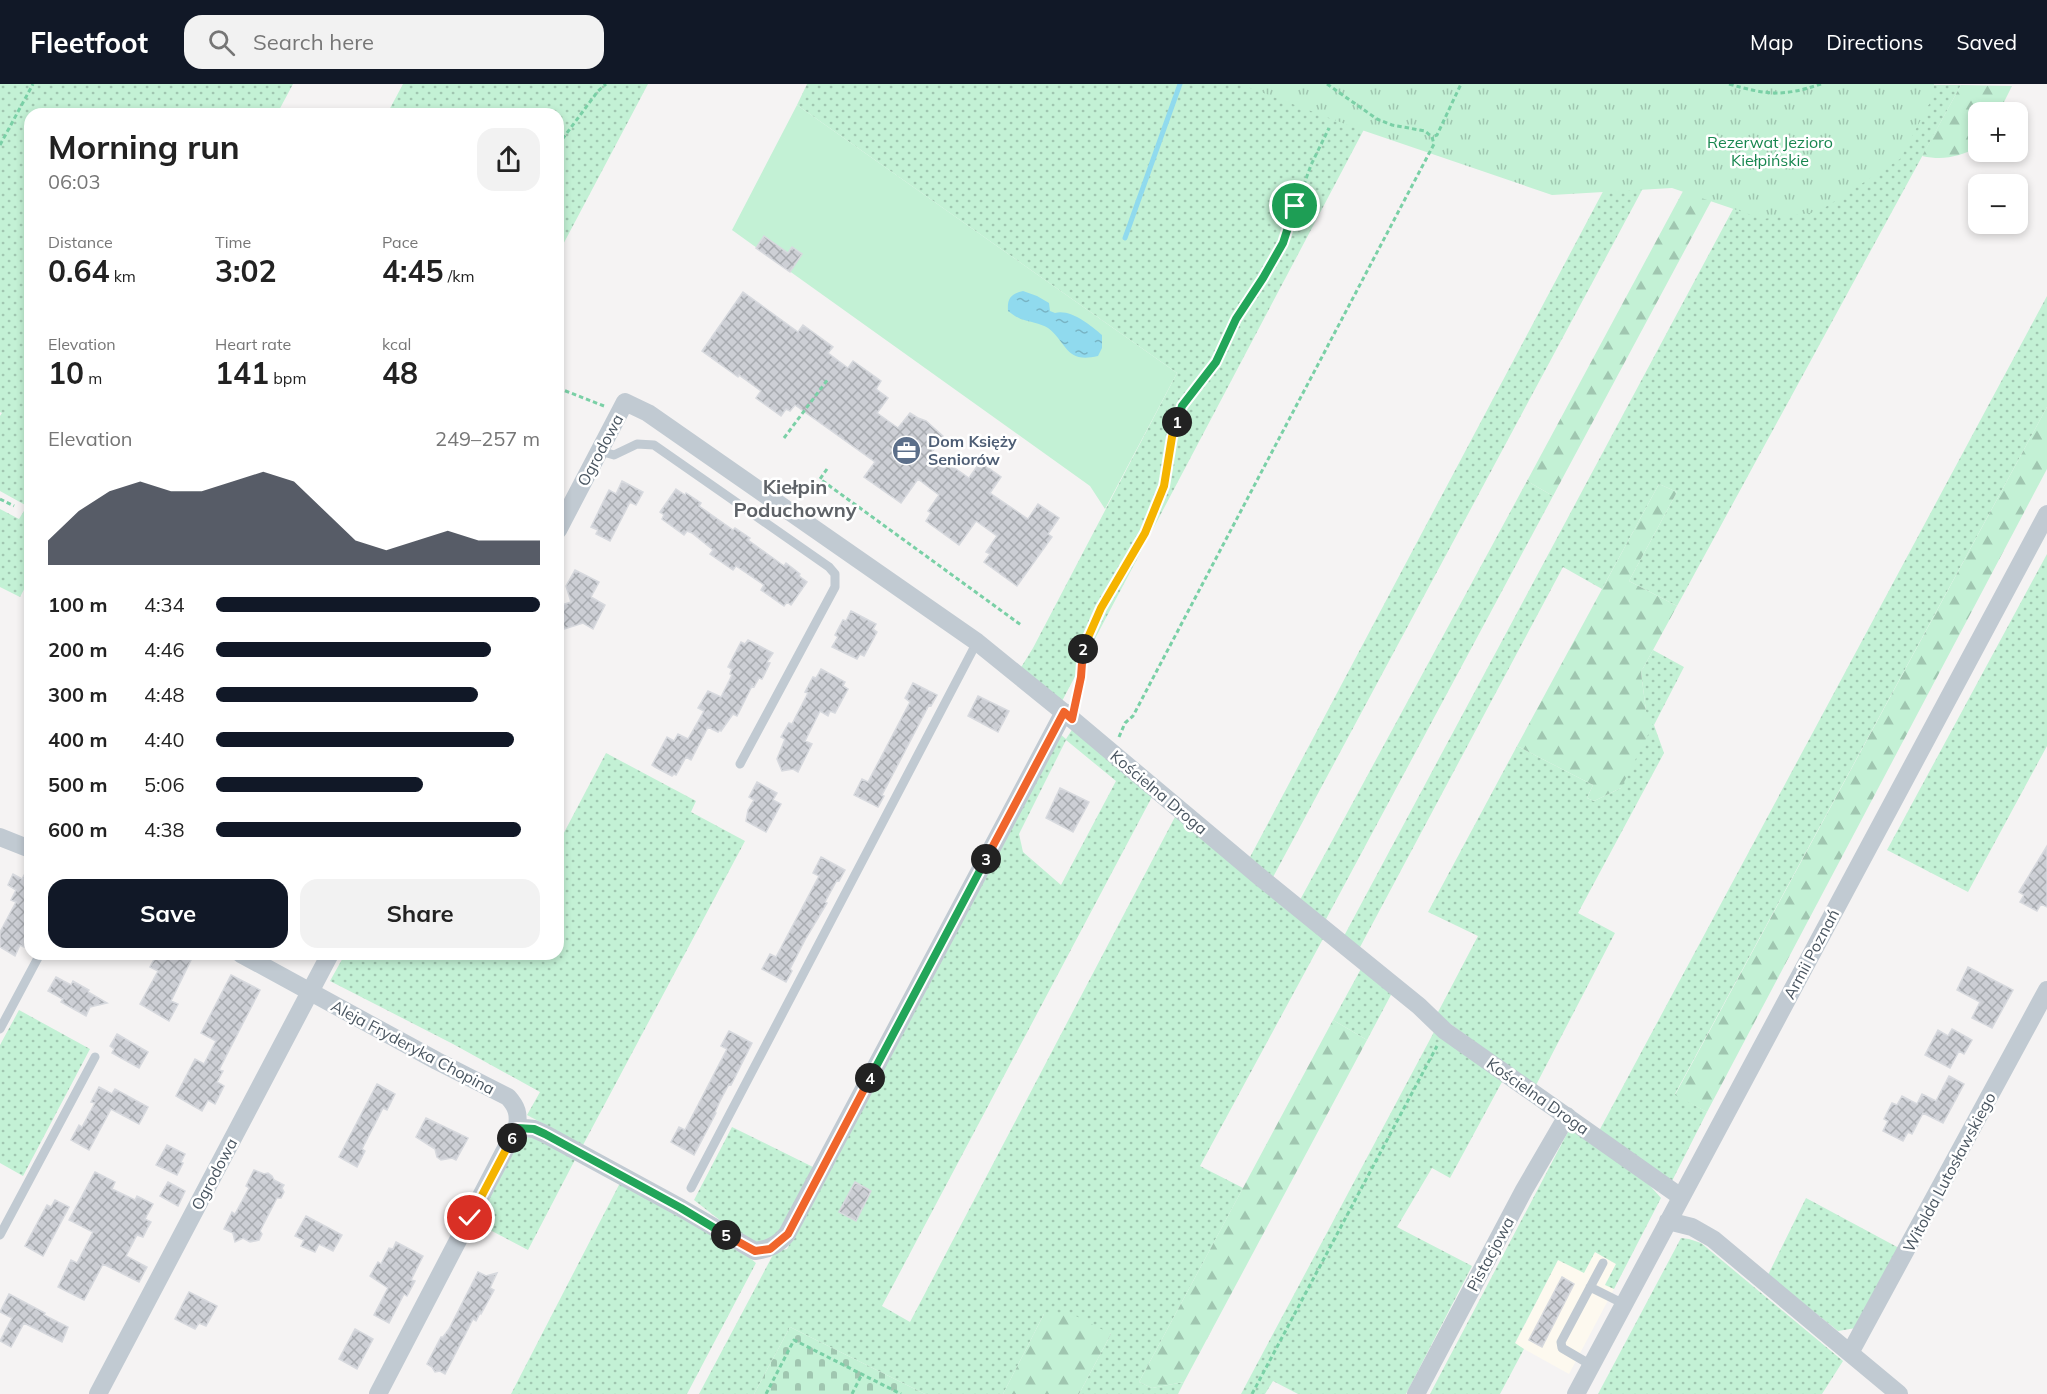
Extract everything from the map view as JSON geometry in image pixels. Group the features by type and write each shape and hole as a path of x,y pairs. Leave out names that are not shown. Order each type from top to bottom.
{"street":[{"name":"Kościelna Droga","path":"622,409 648,413 978,642 1419,1006 1445,1031 1681,1197"},
{"name":"Ogrodowa","path":"564,519 622,409"},
{"name":"Armii Poznań","path":"1576,1394 2047,514"},
{"path":"378,1394 517,1128 534,1129 545,1134 755,1251 770,1249 788,1234 1068,716"},
{"path":"0,837 24,847"},
{"name":"Aleja Fryderyka Chopina","path":"252,960 508,1097 516,1106 519,1116 517,1128"},
{"name":"Ogrodowa","path":"98,1394 327,960"},
{"name":"Witolda Lutosławskiego","path":"1850,1353 2047,990"},
{"name":"Pistacjowa","path":"1416,1394 1524,1190 1567,1116"},
{"path":"1668,1221 1692,1227 1713,1239 1899,1394"}],"lane":[{"path":"600,451 615,455 637,444 654,444 829,567 835,574 835,587 740,764"},
{"path":"691,1188 978,642"},
{"path":"0,1029 37,960"},
{"path":"0,1235 95,1057"},
{"path":"1591,1365 1562,1348 1561,1342 1603,1263"},
{"path":"1590,1287 1624,1304"}],"path":[{"path":"0,145 33,84"},
{"path":"564,137 598,91 606,84"},
{"path":"1110,751 1125,723 1133,716 1434,144 1432,137 1425,131 1392,125 1377,119 1327,84"},
{"path":"1432,137 1437,135 1461,84"},
{"path":"1729,84 1775,94 1797,92 1821,84"},
{"path":"1068,716 1081,677 1084,645 1101,608 1145,533 1164,486 1172,437 1182,406 1216,362 1236,319 1283,243 1311,165 1329,128"},
{"path":"784,438 828,379"},
{"path":"564,390 622,409"},
{"path":"827,469 820,479 1021,625"},
{"path":"0,499 14,506"},
{"path":"1252,1394 1445,1031"},
{"path":"766,1394 794,1340 901,1394"},
{"path":"852,1394 862,1374"}],"shaded area":[{"path":"1595,1252 1616,1264 1605,1284 1614,1289 1569,1374 1515,1344 1558,1260 1568,1264"}],"green space":[{"path":"0,84 293,84 280,108 24,108 24,504 0,491 0,416 2,413 0,412"},
{"path":"403,84 648,84 564,243 564,108 390,108"},
{"path":"807,84 1388,84 1061,703 1020,669 1177,373 797,105"},
{"name":"Rezerwat Jezioro Kiełpińskie","path":"1240,84 1934,84 1933,97 1900,159 1818,212 1763,219 1672,188 1552,195 1353,127"},
{"path":"1660,84 1699,84 1272,879 1249,859"},
{"path":"1832,84 1961,85 1677,606 1629,581 1677,492 1659,484 1602,589 1563,567 1359,949 1344,936 1793,97"},
{"path":"1961,85 2012,86 2004,102 1968,102 1968,152 1951,157 1922,156"},
{"path":"1738,89 1767,97 1553,496 1527,481"},
{"path":"797,105 1177,373 1105,509 1090,486 732,230"},
{"path":"2047,296 2047,407 1675,1094 1707,1112 1672,1181 1599,1131"},
{"path":"2047,407 2047,469 1707,1112 1675,1095"},
{"path":"1527,481 1553,496 1325,921 1300,900"},
{"path":"1659,484 1677,492 1629,581 1677,606 1641,672 1646,711 1653,725 1621,788 1594,801 1587,798 1593,785 1517,746"},
{"path":"0,509 19,519 24,511 24,589 20,597 0,587"},
{"path":"2047,554 2047,746 1968,892 1887,850"},
{"path":"1653,650 1684,667 1654,725 1664,753 1578,913 1615,933 1535,1087 1437,1014 1478,936 1428,912 1517,746 1593,785 1587,798 1594,801 1621,788 1646,711 1641,672"},
{"path":"1073,728 1153,795 882,1306 910,1322 1176,815 1324,937 1200,1166 1243,1188 1139,1382 1152,1388 1184,1382 1178,1394 1079,1394 1111,1334 1044,1314 1003,1394 925,1394 790,1327 754,1394 699,1394 775,1251 787,1249 1060,734 1066,739","holes":["1066,740 1116,781 1061,885 1023,852 1019,834"]},
{"path":"606,753 696,801 691,812 745,841 583,1145 527,1115 540,1092 330,981 342,960 564,960 564,833"},
{"path":"1362,967 1392,993 1367,1040 1333,1020"},
{"path":"19,1010 90,1049 23,1176 0,1163 0,1045"},
{"path":"1333,1020 1367,1040 1184,1382 1152,1388 1139,1382"},
{"path":"1435,1030 1503,1080 1450,1178 1432,1168 1397,1227 1472,1266 1406,1394 1298,1394 1273,1381 1265,1394 1241,1394"},
{"path":"732,1127 815,1168 778,1238 760,1245 726,1225 694,1200"},
{"path":"1570,1128 1644,1179 1661,1198 1614,1289 1605,1285 1616,1264 1595,1252 1584,1273 1558,1260 1515,1343 1524,1349 1500,1394 1430,1394"},
{"path":"533,1135 577,1156 528,1250 471,1220 520,1137"},
{"path":"621,1181 735,1246 756,1263 687,1394 511,1394"},
{"path":"1806,1198 1899,1248 1856,1328 1838,1331 1768,1275"},
{"path":"1681,1238 1701,1243 1843,1361 1822,1394 1598,1394"},
{"path":"1070,1313 1111,1334 1079,1394 1003,1394 1044,1314"},
{"path":"790,1327 925,1394 754,1394"}],"water":[{"path":"1023,291 1049,303 1050,311 1074,316 1102,335 1102,348 1098,356 1087,358 1073,354 1048,328 1021,319 1008,311 1011,297"}],"building":[{"path":"764,236 788,253 792,247 802,254 790,272 756,248"},
{"path":"743,292 798,332 803,325 833,347 828,353 848,368 853,361 881,381 876,389 888,398 877,413 898,428 910,413 926,421 943,436 932,452 969,478 980,462 1001,477 990,493 1028,519 1038,504 1059,518 1048,534 1052,537 1017,586 984,562 990,554 986,552 997,536 976,521 959,545 926,521 931,513 928,511 939,495 918,479 901,503 864,477 875,462 795,405 790,411 786,409 781,416 756,398 761,391 702,351"},
{"path":"622,481 643,492 636,505 630,502 610,541 596,534 598,530 591,527 609,490 616,494"},
{"path":"676,489 701,503 699,506 733,530 735,528 750,538 748,540 784,566 786,563 800,574 799,576 807,582 791,605 787,602 784,606 761,590 764,585 736,566 733,570 710,554 713,550 692,533 687,531 684,535 662,519 664,515 660,512"},
{"path":"575,570 599,582 591,597 605,605 593,629 583,623 564,629 564,604 571,602 566,586"},
{"path":"851,611 876,624 873,629 877,632 864,656 860,654 857,659 832,647 838,637 835,635"},
{"path":"748,640 773,653 767,662 770,663 762,679 759,678 754,687 752,686 737,716 733,714 721,731 718,732 708,727 691,760 686,757 676,775 672,776 652,765 667,737 674,741 678,734 688,739 704,711 698,708 708,691 721,697 732,675 730,674 732,669 728,667 741,642 745,644"},
{"path":"821,669 845,682 843,686 848,689 835,713 830,711 828,716 820,711 805,741 812,744 798,772 793,769 782,771 777,759 785,739 781,737 789,723 792,724 808,693 805,692 813,677 816,678"},
{"path":"913,683 937,695 931,706 929,705 878,807 854,795 862,779 868,782 910,702 905,698"},
{"path":"978,696 1009,711 998,732 968,716"},
{"path":"757,782 777,793 773,800 781,804 766,832 746,821 748,810 754,800 749,797"},
{"path":"1060,788 1089,802 1073,832 1046,818"},
{"path":"2047,846 2047,907 2041,904 2037,911 2020,902 2024,895 2019,892"},
{"path":"821,857 845,870 839,881 837,880 825,902 827,903 806,938 786,982 762,969 770,954 776,957 819,876 813,873"},
{"path":"13,874 22,879 24,875 24,947 20,945 15,956 0,947 0,932 16,902 11,900 16,890 8,885"},
{"path":"154,960 191,960 171,1001 178,1004 169,1021 140,1004 158,971 150,967"},
{"path":"1968,967 2013,990 1992,1028 1972,1018 1980,1002 1957,990"},
{"path":"231,975 260,990 219,1070 223,1071 217,1082 224,1086 215,1104 208,1100 202,1111 176,1096 195,1059 204,1064 216,1041 201,1033"},
{"path":"56,977 71,985 73,981 107,1003 90,1007 86,1016 61,1002 63,999 48,991"},
{"path":"1952,1029 1972,1040 1964,1054 1959,1051 1950,1068 1925,1055 1938,1030 1948,1036"},
{"path":"729,1031 752,1043 694,1155 671,1142 679,1127 685,1130 727,1049 721,1046"},
{"path":"117,1034 148,1052 139,1068 112,1053 114,1049 110,1046"},
{"path":"1949,1076 1964,1084 1943,1123 1923,1113 1912,1134 1908,1132 1903,1141 1883,1131 1888,1121 1884,1119 1892,1103 1897,1105 1902,1096 1917,1104 1922,1094 1936,1101"},
{"path":"377,1084 395,1094 387,1110 383,1108 362,1149 365,1151 357,1167 339,1157"},
{"path":"99,1087 112,1094 115,1089 148,1107 139,1124 111,1109 89,1150 71,1140 79,1125 82,1127 95,1103 91,1102"},
{"path":"426,1118 468,1138 456,1160 452,1158 441,1160 437,1157 435,1149 416,1137"},
{"path":"167,1145 185,1154 177,1175 156,1165"},
{"path":"254,1170 264,1174 268,1173 274,1180 284,1185 282,1188 284,1192 281,1198 277,1198 260,1231 262,1234 259,1240 250,1242 243,1238 235,1242 233,1233 224,1229 232,1212 235,1214 249,1188 246,1186"},
{"path":"95,1172 115,1182 112,1189 135,1200 137,1196 153,1204 145,1219 151,1222 143,1237 137,1235 126,1256 147,1267 139,1282 103,1264 84,1300 58,1287 71,1260 77,1263 93,1232 69,1220"},
{"path":"168,1182 185,1191 178,1206 160,1196"},
{"path":"855,1182 871,1191 856,1221 839,1212"},
{"path":"55,1200 69,1207 43,1256 25,1246 47,1205 51,1207"},
{"path":"306,1216 342,1235 333,1251 319,1244 315,1252 301,1246 304,1240 295,1236"},
{"path":"396,1242 423,1256 411,1280 415,1281 407,1296 404,1294 389,1323 374,1315 388,1288 370,1276 378,1262 381,1264 389,1248 393,1249"},
{"path":"478,1272 486,1276 497,1273 490,1288 494,1290 476,1321 473,1319 445,1374 440,1371 435,1372 427,1364 441,1337 449,1329"},
{"path":"1562,1277 1574,1284 1542,1347 1529,1340"},
{"path":"189,1292 217,1306 206,1326 199,1323 195,1329 175,1319"},
{"path":"9,1294 68,1327 62,1342 24,1323 11,1347 0,1341 12,1318 0,1312"},
{"path":"355,1329 373,1339 357,1369 339,1359"}],"waterway":[{"path":"1125,238 1180,84"}],"place":[{"name":"Dom Księży Seniorów","path":"907,450"}],"district":[{"name":"Kiełpin Poduchowny","path":"795,498"}],"route":[{"path":"470,1218 517,1128 534,1129 545,1134 755,1251 770,1249 788,1234 1064,712 1072,719 1081,677 1084,645 1101,608 1145,533 1164,486 1172,437 1182,406 1216,362 1236,319 1283,243 1295,206"}]}
